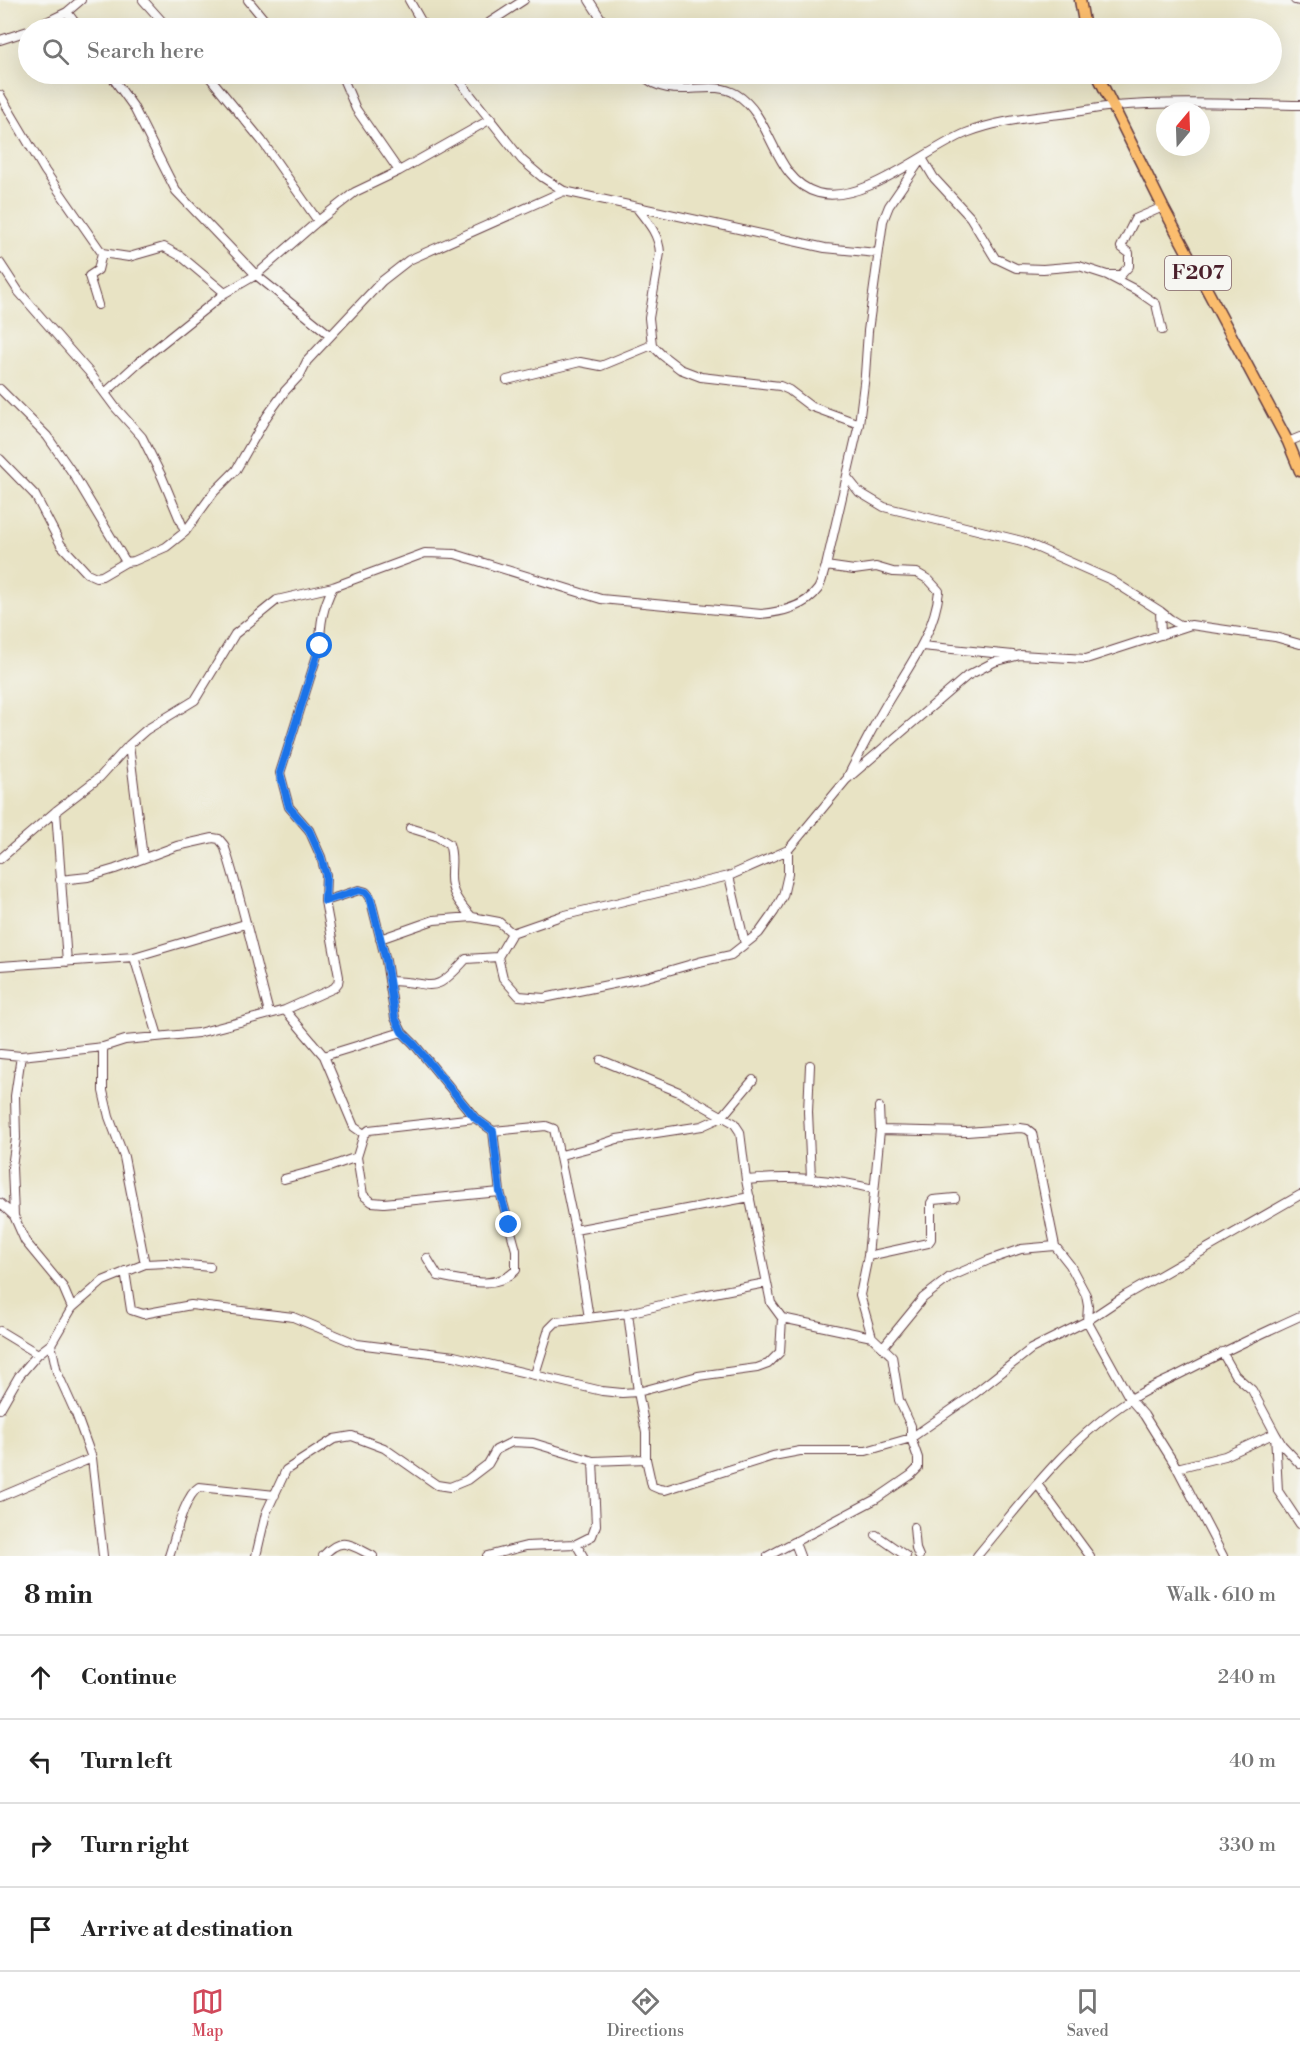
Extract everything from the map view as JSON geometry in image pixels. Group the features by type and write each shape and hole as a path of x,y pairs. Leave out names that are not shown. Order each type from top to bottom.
{"main road":[{"path":"1080,0 1083,18"},
{"name":"F207","path":"1102,84 1300,471"}],"street":[{"path":"55,18 68,12 81,0"},
{"path":"143,0 159,18"},
{"path":"248,0 263,18"},
{"path":"496,18 524,0"},
{"path":"589,0 601,18"},
{"path":"1295,0 1300,1"},
{"path":"410,1 419,18"},
{"path":"68,12 72,18"},
{"path":"1,37 18,33"},
{"path":"117,84 133,106 176,191 256,275 330,335"},
{"path":"215,84 262,141 318,221"},
{"path":"345,84 356,109 399,171"},
{"path":"462,84 522,160 542,177 564,191 825,248 877,253"},
{"path":"656,84 685,90 721,88 734,92 744,99 758,118 790,176 802,186 816,193 838,195 856,192 965,133 1005,121 1113,106 1300,105"},
{"path":"0,95 45,171 102,253 129,257 164,247 182,258 225,293"},
{"path":"105,393 225,293 256,275 355,192 399,171 491,119"},
{"path":"0,859 100,777 146,730 195,700 235,634 277,600 333,587 425,553 442,552 455,554 601,600 761,614 780,612 799,605 818,589 826,566 859,424 877,253 883,221 890,206 922,158"},
{"path":"922,158 934,178 970,217 995,258 1016,268 1043,270 1078,266 1107,275 1136,290 1156,304 1162,330"},
{"path":"0,459 35,495 61,545 87,573 102,576 126,562 134,561 166,547 185,532 214,492 236,470 267,416 300,375 307,361 382,281 409,261 564,191"},
{"path":"636,207 660,243 649,318 652,345 662,356 680,369 701,377 780,386 810,406 859,424"},
{"path":"1107,275 1121,275 1129,266 1129,253 1121,247 1135,219 1163,207"},
{"path":"98,305 89,276 98,270 102,253"},
{"path":"0,263 19,292 142,437 185,532"},
{"path":"507,380 580,362 600,366 652,345"},
{"path":"0,389 47,436 126,562"},
{"path":"1287,442 1300,437"},
{"path":"847,477 860,492 884,507 1022,541 1111,580 1180,625 1275,637 1300,644"},
{"path":"826,566 854,570 876,567 893,572 917,573 929,580 939,591 938,603 922,646 846,780"},
{"path":"0,1054 21,1056 103,1047 125,1040 198,1033 285,1010 334,988 338,983 339,977 325,901 326,875 309,830 289,807 280,773 320,646 320,624 324,603 333,587"},
{"path":"1160,610 1161,634"},
{"path":"922,646 1086,659 1191,625"},
{"path":"788,850 788,874 783,896 759,933 730,955 647,977 544,998 519,996 503,978 498,957 512,933 561,916 729,876 788,850 846,780 967,676 994,662 1020,655"},
{"path":"129,745 143,858"},
{"path":"56,811 67,962"},
{"path":"410,828 436,836 449,844 453,856 451,876 455,897 472,917"},
{"path":"60,880 88,877 177,846 213,838 219,839 224,845 241,897 245,924 269,1013"},
{"path":"729,876 744,944"},
{"path":"325,901 359,890 366,892 370,897 395,1018 402,1032 475,1118 493,1131 550,1127 554,1129 575,1230 589,1318"},
{"path":"380,939 434,920 472,917 499,922 512,933"},
{"path":"0,966 134,957 245,924"},
{"path":"134,957 158,1036"},
{"path":"389,981 422,986 438,985 449,978 466,959 498,957"},
{"path":"285,1010 324,1056 354,1127 364,1134"},
{"path":"324,1056 402,1032"},
{"path":"103,1047 103,1091 108,1117 124,1157 145,1264"},
{"path":"21,1056 15,1096 16,1138 12,1167 14,1216 25,1241 63,1287 72,1308"},
{"path":"601,1060 679,1092 734,1123 740,1132 746,1180 766,1283 771,1303 782,1318 806,1325 872,1337"},
{"path":"810,1065 808,1112 810,1178"},
{"path":"561,1155 616,1139 702,1126 722,1117 753,1080"},
{"path":"768,1556 876,1499 918,1468 909,1417 899,1400 892,1356 872,1337 860,1295 868,1256 880,1130 879,1107"},
{"path":"475,1118 369,1130 364,1134 357,1157 363,1195 372,1202 384,1203 500,1192"},
{"path":"880,1130 967,1132 997,1128 1027,1129 1032,1133 1055,1246 1070,1265 1086,1294 1087,1321 1130,1399 1144,1415 1177,1468 1223,1556"},
{"path":"427,1258 438,1276 491,1283 508,1279 516,1270 516,1250 500,1192 493,1131"},
{"path":"284,1179 357,1157"},
{"path":"746,1180 786,1176 827,1179 874,1190"},
{"path":"628,1313 638,1392 646,1433 646,1459 652,1486 665,1490 773,1456 800,1451 866,1451 911,1438 974,1394 1031,1349 1087,1321 1126,1295 1300,1195"},
{"path":"575,1230 750,1197"},
{"path":"868,1256 928,1243 932,1239 931,1203 933,1200 955,1198"},
{"path":"0,1203 14,1216"},
{"path":"883,1347 923,1298 950,1277 1021,1249 1055,1246"},
{"path":"0,1409 19,1376 38,1354 51,1344 72,1308 103,1281 145,1264 167,1263 210,1267"},
{"path":"125,1271 131,1310 137,1313 143,1314 191,1305 293,1317 357,1344 454,1356 622,1393 638,1392 698,1376 757,1368 768,1364 780,1352 782,1318"},
{"path":"535,1374 551,1324 556,1322 628,1313 766,1283"},
{"path":"977,1556 1037,1484 1094,1428 1130,1399 1222,1352 1300,1316"},
{"path":"0,1331 38,1354"},
{"path":"51,1344 57,1372 92,1458 103,1556"},
{"path":"1222,1352 1235,1376 1252,1390 1282,1445 1300,1464"},
{"path":"1177,1468 1225,1456 1275,1433"},
{"path":"1275,1433 1278,1491 1300,1524"},
{"path":"256,1556 266,1513 286,1470 334,1439 352,1436 384,1448 437,1485 450,1487 467,1480 488,1464 496,1450 512,1442 533,1443 593,1461 646,1459"},
{"path":"0,1497 92,1458"},
{"path":"487,1556 526,1546 576,1544 592,1536 596,1525 593,1461"},
{"path":"1037,1484 1090,1556"},
{"path":"169,1556 187,1503 193,1491 199,1487 275,1495"},
{"path":"914,1527 919,1556"},
{"path":"876,1535 906,1556"},
{"path":"322,1556 332,1546 340,1543 373,1556"},
{"path":"795,1543 800,1556"},
{"path":"576,1544 583,1556"}],"route":[{"path":"320,646 280,773 289,807 309,830 321,857 326,875 325,901 359,890 366,892 370,897 386,961 395,1018 402,1032 475,1118 493,1131 500,1192 509,1225"}]}
